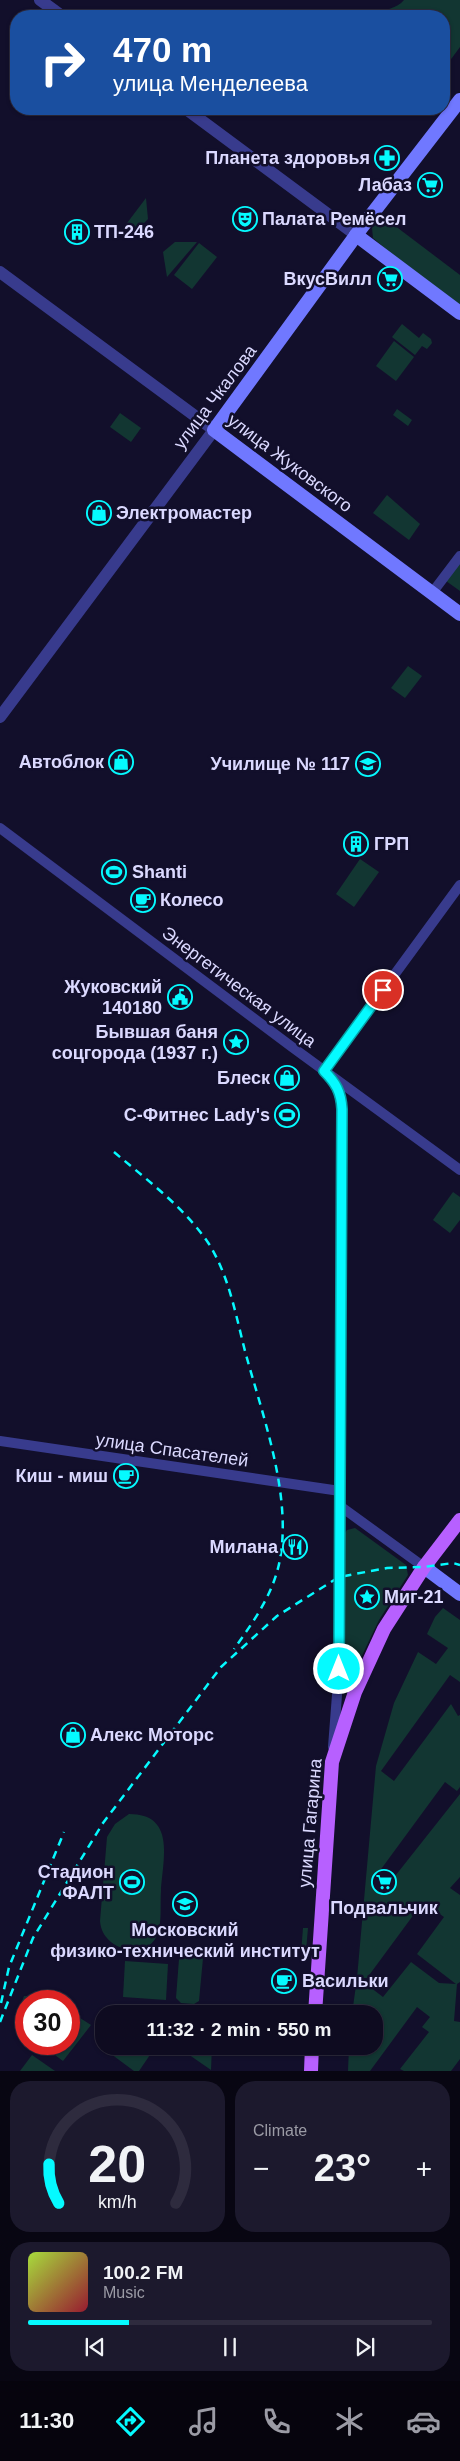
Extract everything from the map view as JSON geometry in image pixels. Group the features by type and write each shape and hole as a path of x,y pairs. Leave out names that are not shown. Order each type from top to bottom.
{"main road":[{"name":"улица Чкалова","path":"450,113 460,100"},
{"name":"улица Чкалова","path":"214,430 356,235 448,115"},
{"path":"356,235 460,313"},
{"name":"улица Жуковского","path":"214,430 460,614"},
{"name":"улица Гагарина","path":"316,2005 332,1762 355,1692 384,1629 424,1567 460,1520"},
{"path":"424,1567 460,1594"},
{"path":"311,2071 312,2055"}],"street":[{"path":"40,0 54,10"},
{"path":"194,115 356,235"},
{"name":"улица Жуковского","path":"0,272 214,430"},
{"name":"улица Чкалова","path":"0,717 214,430"},
{"path":"432,593 460,556"},
{"name":"Энергетическая улица","path":"0,828 324,1071 460,1170"},
{"path":"332,1762 339,1669 342,1109 341,1097 336,1084 324,1071 460,885"},
{"name":"улица Спасателей","path":"0,1441 340,1491"},
{"path":"340,1506 424,1567"}],"green space":[{"path":"404,0 460,0 460,47 450,61 450,10 386,10"},
{"path":"146,198 148,219 143,224 140,234 118,235"},
{"path":"382,216 460,275 460,307 373,238 372,228"},
{"path":"175,242 197,242 167,277 163,252"},
{"path":"199,243 217,257 192,289 174,275"},
{"path":"402,324 419,338 423,333 431,339 432,343 427,349 422,346 415,355 392,337"},
{"path":"394,341 414,357 396,381 376,366"},
{"path":"397,409 412,420 408,426 393,415"},
{"path":"120,413 141,428 131,442 110,427"},
{"path":"387,495 420,524 409,540 373,513"},
{"path":"460,562 460,591 446,581"},
{"path":"408,666 422,676 405,698 391,688"},
{"path":"360,859 379,872 354,907 336,894"},
{"path":"453,1192 460,1197 460,1220 450,1233 433,1220"},
{"path":"355,1528 406,1565 408,1575 379,1620 355,1670 348,1673 344,1668 343,1536 347,1530"},
{"path":"443,1608 460,1620 460,1682 450,1675 381,1771 394,1781 451,1704 458,1716 460,1715 460,1787 457,1791 445,1782 376,1876 388,1885 460,1794 460,1877 450,1888 460,1895 460,1982 457,1984 454,2021 460,2022 460,2059 451,2071 404,2071 400,2069 429,2032 422,2027 430,2017 417,2007 383,2053 383,2005 353,2005 376,1766 394,1703 418,1652 436,1664 448,1648 427,1634 435,1617","holes":["423,1902 444,1917 417,1954 456,1984 439,1983 411,1962 383,1997 358,1978 367,1978"]},
{"name":"Стадион ФАЛТ","path":"129,1814 144,1816 154,1822 160,1830 164,1853 158,1933 153,1942 136,1950 117,1946 109,1940 103,1932 100,1921 107,1837 115,1824"},
{"path":"303,1928 308,1928 306,1951 301,1953"},
{"path":"184,1954 200,1955 203,1958 199,2001 194,2004 181,2003 176,1998 179,1959"},
{"path":"125,1961 168,1964 166,2000 123,1997"},
{"path":"80,2018 91,2025 80,2039"},
{"path":"32,2055 55,2071 20,2071"},
{"path":"55,2055 68,2055 63,2061"},
{"path":"112,2055 150,2055 139,2071 134,2071"},
{"path":"189,2055 212,2055 211,2070"},
{"path":"349,2055 382,2055 370,2071 348,2071"}],"railway":[{"path":"114,1152 189,1218 216,1256 231,1296 267,1427 279,1481 282,1508 283,1534 280,1559 268,1595 256,1617 234,1649"},
{"path":"0,2022 33,1938 103,1823 221,1667 277,1616 339,1577 387,1568 424,1567 453,1563 460,1565"},
{"path":"1,2003 9,1967 64,1832"}],"place":[{"name":"Планета здоровья","path":"387,158"},
{"name":"Лабаз","path":"430,185"},
{"name":"Палата Ремёсел","path":"245,219"},
{"name":"ТП-246","path":"77,232"},
{"name":"ВкусВилл","path":"390,279"},
{"name":"Электромастер","path":"99,513"},
{"name":"Автоблок","path":"121,762"},
{"name":"Училище № 117","path":"368,764"},
{"name":"ГРП","path":"356,844"},
{"name":"Shanti","path":"114,872"},
{"name":"Колесо","path":"143,900"},
{"name":"Жуковский 140180","path":"180,997"},
{"name":"Бывшая баня соцгорода (1937 г.)","path":"236,1042"},
{"name":"Блеск","path":"287,1078"},
{"name":"С-Фитнес Lady's","path":"287,1115"},
{"name":"Киш - миш","path":"126,1476"},
{"name":"Милана","path":"295,1547"},
{"name":"Миг-21","path":"367,1597"},
{"name":"Алекс Моторс","path":"73,1735"},
{"name":"Стадион ФАЛТ","path":"132,1882"},
{"name":"Подвальчик","path":"384,1882"},
{"name":"Московский физико-технический институт","path":"185,1904"},
{"name":"Васильки","path":"284,1981"}],"route":[{"path":"339,1669 342,1109 341,1097 336,1084 324,1071 383,990"}]}
